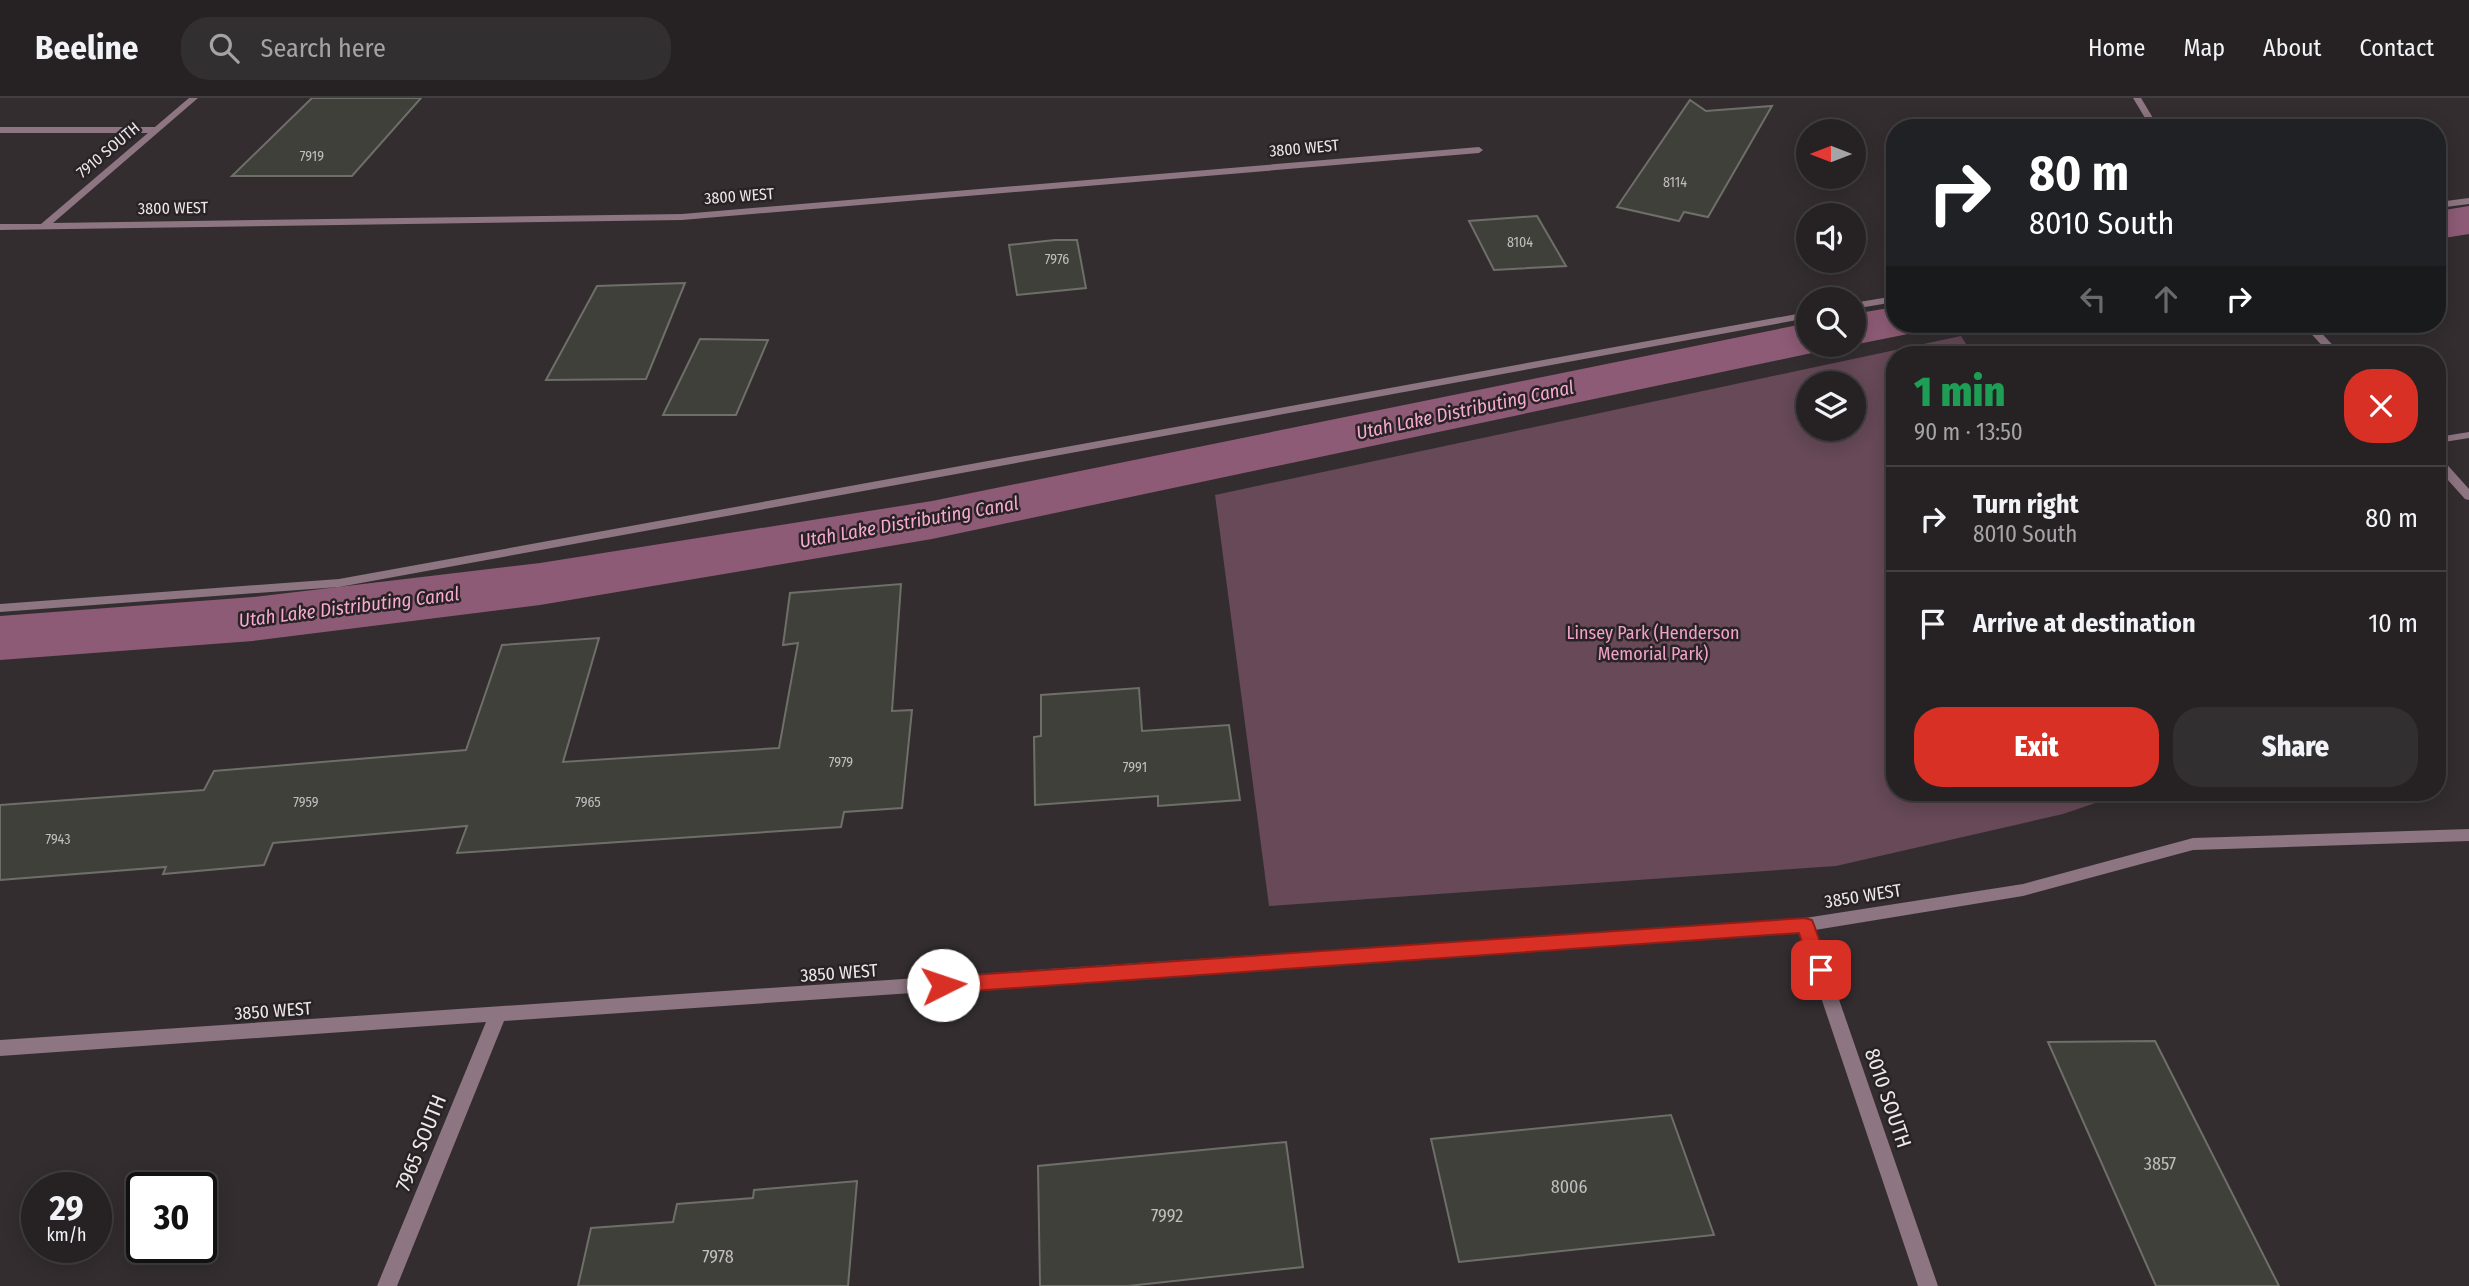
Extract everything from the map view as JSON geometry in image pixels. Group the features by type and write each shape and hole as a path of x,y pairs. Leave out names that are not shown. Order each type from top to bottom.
{"street":[{"name":"7910 SOUTH","path":"44,226 194,98"},
{"path":"2137,98 2150,119"},
{"path":"0,130 156,130"},
{"name":"3800 WEST","path":"0,227 682,216 1479,150"},
{"path":"2446,204 2469,201"},
{"path":"1866,304 1886,300"},
{"path":"0,608 339,583 1796,317"},
{"path":"2316,333 2328,346"},
{"path":"2446,439 2469,435"},
{"path":"2446,471 2469,496"},
{"name":"3850 WEST","path":"0,1048 1805,925 2023,890 2193,844 2469,835"},
{"name":"8010 SOUTH","path":"1805,925 1928,1286"},
{"name":"7965 SOUTH","path":"387,1286 497,1016"}],"green space":[{"name":"Linsey Park (Henderson Memorial Park)","path":"1961,336 1967,346 1914,346"},
{"name":"Linsey Park (Henderson Memorial Park)","path":"1886,352 1886,801 2101,801 2063,814 1836,866 1269,906 1215,495 1796,371 1796,441 1866,441 1866,371 1797,371"}],"building":[{"path":"312,98 421,98 352,176 232,176"},
{"path":"1690,100 1706,111 1772,106 1708,217 1684,212 1679,221 1617,207"},
{"path":"1537,216 1566,266 1494,270 1469,221"},
{"path":"1077,240 1086,288 1017,295 1009,245"},
{"path":"685,283 646,379 546,380 597,286"},
{"path":"700,339 768,340 736,415 663,415"},
{"path":"901,584 892,711 912,710 902,808 844,812 841,827 457,853 467,826 273,843 264,865 163,874 166,867 0,880 0,805 204,790 214,771 466,750 502,645 599,638 563,762 779,748 798,643 783,645 790,593"},
{"path":"1139,688 1142,731 1229,725 1240,800 1158,806 1158,796 1035,805 1034,737 1041,736 1041,695"},
{"path":"2155,1041 2279,1286 2156,1286 2048,1042"},
{"path":"1671,1115 1714,1235 1459,1262 1431,1139"},
{"path":"1286,1142 1303,1267 1128,1286 1040,1286 1038,1166"},
{"path":"857,1181 848,1286 578,1286 591,1228 673,1222 677,1204 753,1198 754,1190"}],"waterway":[{"name":"Utah Lake Distributing Canal","path":"2446,224 2469,220"},
{"name":"Utah Lake Distributing Canal","path":"1866,328 1886,324"},
{"name":"Utah Lake Distributing Canal","path":"0,638 253,619 540,584 932,520 1796,341"}],"route":[{"path":"943,985 1805,925 1821,970"}]}
